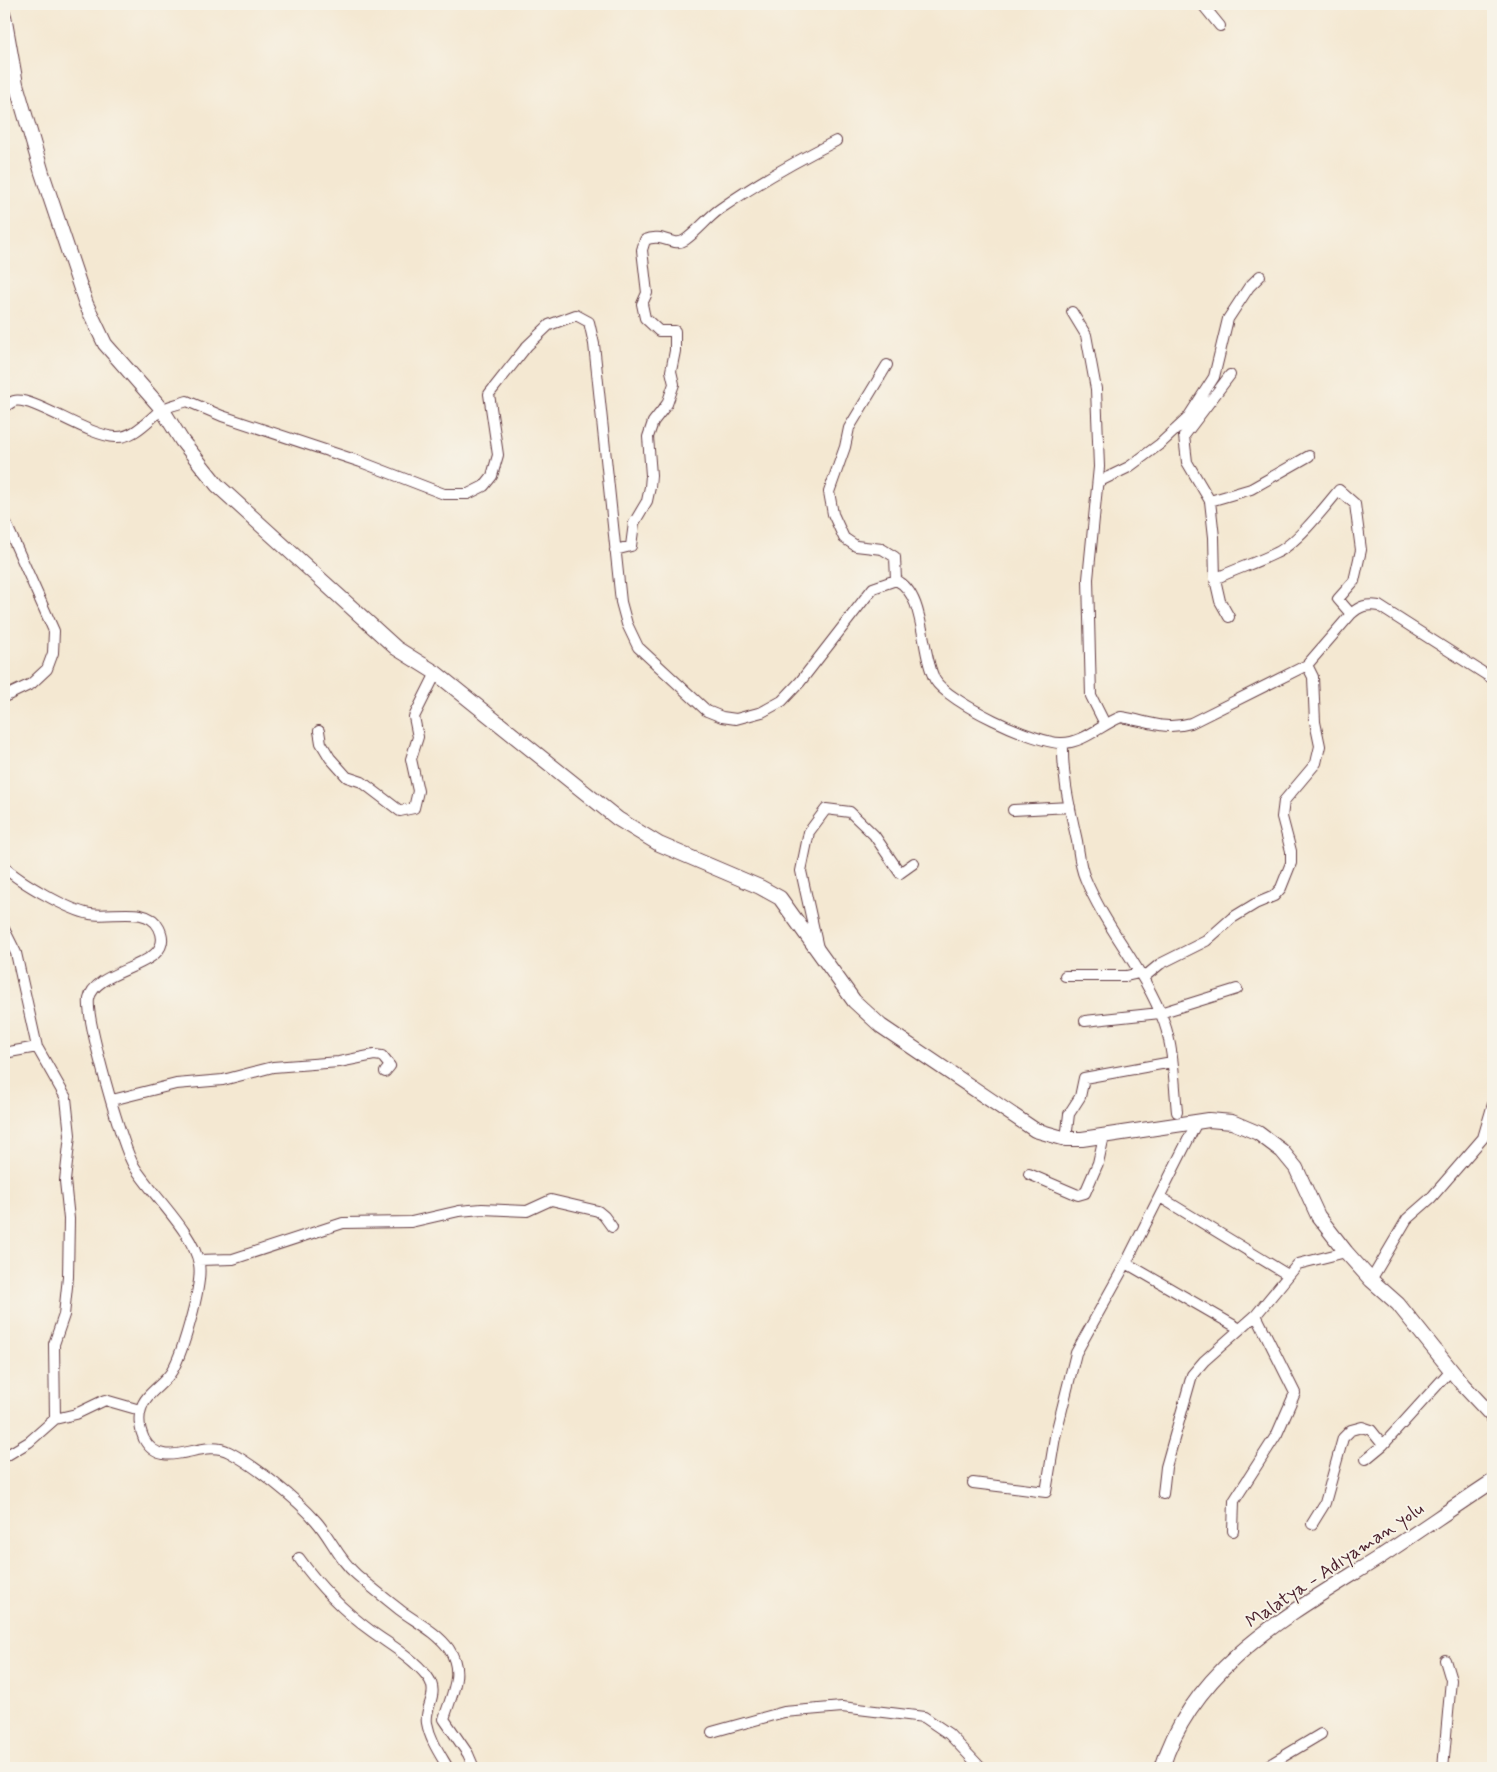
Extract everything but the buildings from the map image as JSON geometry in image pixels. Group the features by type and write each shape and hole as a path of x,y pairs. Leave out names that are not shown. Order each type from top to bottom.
{"main road":[{"path":"4,16 16,84 42,173 86,304 105,344 162,409 182,441 217,485 396,648 436,673 618,819 659,844 760,887 780,898 854,1001 881,1026 1035,1130 1066,1139 1104,1136 1209,1120 1232,1122 1258,1133 1282,1151 1296,1168 1318,1216 1346,1252 1371,1280 1398,1304 1451,1370 1493,1417"},
{"name":"Malatya - Adıyaman yolu","path":"1162,1768 1168,1750 1181,1726 1210,1683 1248,1644 1301,1606 1381,1556 1493,1481"}],"street":[{"path":"1202,4 1220,26"},
{"path":"615,550 631,546 634,523 647,501 651,475 648,437 653,422 667,404 674,384 671,371 675,351 675,331 659,331 645,318 642,304 647,293 642,250 645,240 661,237 672,242 683,241 714,213 751,187 836,141"},
{"path":"1098,482 1129,467 1160,444 1187,419 1214,377 1228,319 1249,287 1260,276"},
{"path":"1072,312 1086,335 1096,389 1098,482 1088,579 1090,696 1105,724"},
{"path":"4,407 14,401 28,403 89,431 116,437 130,434 152,420 162,409 187,402 222,416 361,462 444,494 468,494 484,486 492,476 498,455 489,394 527,346 549,325 576,316 583,317 589,322 594,344 621,602 627,624 638,647 707,711 722,717 736,719 762,712 782,701 800,682 873,588 896,580 905,584 912,595 926,652 935,679 942,688 957,701 1044,741 1063,744 1082,739 1105,724 1121,717 1175,728 1191,723 1307,665 1319,654 1358,607 1379,606 1493,679"},
{"path":"888,365 849,428 845,447 829,492 833,514 844,538 856,546 882,549 890,552 895,558 896,580"},
{"path":"1229,617 1220,601 1215,579 1214,537 1210,501 1187,462 1184,436 1230,375"},
{"path":"1210,501 1251,488 1309,456"},
{"path":"1215,579 1237,568 1278,553 1315,520 1339,490 1355,504 1361,550 1354,581 1338,599 1351,614"},
{"path":"4,519 54,631 53,653 47,669 31,684 4,697"},
{"path":"1065,976 1141,976 1160,964 1206,941 1232,918 1255,904 1274,896 1281,888 1291,863 1291,850 1282,817 1284,801 1316,763 1320,746 1315,722 1313,677 1307,665"},
{"path":"319,731 321,743 330,758 347,776 362,782 400,811 414,808 418,791 411,759 418,737 414,717 436,673"},
{"path":"1063,744 1062,763 1084,878 1141,976 1164,1022 1172,1062 1177,1112"},
{"path":"1013,810 1070,807"},
{"path":"820,956 801,871 809,832 826,809 850,812 874,835 900,873 914,862"},
{"path":"4,867 13,875 44,893 89,914 142,915 153,919 160,929 163,939 160,948 151,958 105,978 96,986 89,998 92,1025 122,1139 134,1166 193,1246 199,1260 200,1272 197,1289 179,1354 172,1371 144,1400 140,1410 140,1424 144,1439 154,1450 164,1456 214,1447 226,1450 254,1468 312,1517 341,1559 354,1573 432,1633 449,1649 456,1665 458,1680 444,1719 468,1754 474,1768"},
{"path":"4,929 16,953 37,1047 66,1098 70,1135 65,1181 69,1219 68,1277 64,1315 54,1344 55,1419"},
{"path":"1085,1021 1160,1013 1237,989"},
{"path":"4,1054 37,1047"},
{"path":"112,1100 176,1084 223,1080 273,1067 338,1062 374,1055 382,1056 388,1060 390,1066 385,1072"},
{"path":"1066,1139 1069,1114 1080,1096 1084,1078 1172,1062"},
{"path":"1371,1280 1407,1219 1431,1198 1483,1138 1493,1104"},
{"path":"973,1483 1046,1492 1055,1437 1076,1353 1126,1263 1197,1122"},
{"path":"1029,1174 1078,1195 1085,1194 1098,1163 1104,1136"},
{"path":"1160,1197 1288,1276"},
{"path":"199,1260 233,1259 343,1223 411,1222 459,1211 500,1208 527,1210 551,1200 598,1211 612,1227"},
{"path":"1163,1494 1166,1467 1192,1375 1256,1315 1298,1264 1346,1252"},
{"path":"1126,1263 1240,1329"},
{"path":"1233,1531 1234,1501 1277,1434 1295,1393 1256,1315"},
{"path":"1366,1459 1383,1445 1451,1370"},
{"path":"4,1457 29,1442 55,1419 76,1414 105,1400 140,1410"},
{"path":"1312,1524 1325,1503 1343,1438 1352,1430 1362,1427 1371,1430 1383,1445"},
{"path":"299,1558 329,1596 369,1630 410,1659 428,1677 434,1693 427,1721 431,1738 448,1768"},
{"path":"1443,1768 1451,1680 1445,1660"},
{"path":"712,1732 784,1712 842,1707 924,1717 949,1734 981,1768"},
{"path":"1264,1768 1321,1734"}]}
